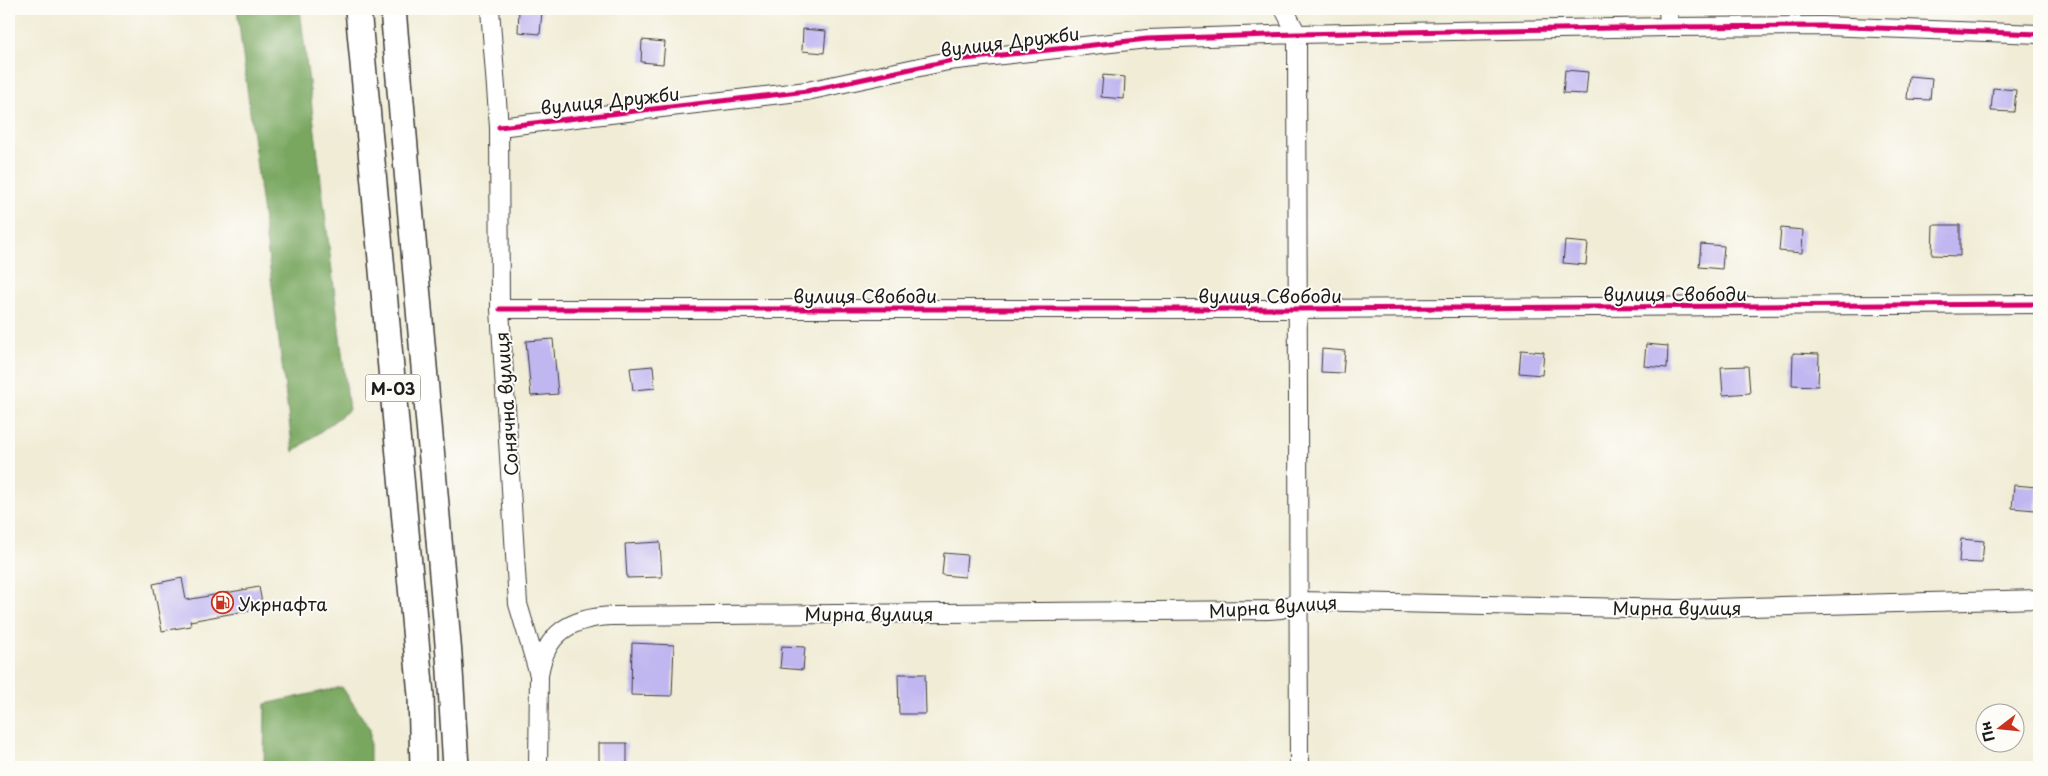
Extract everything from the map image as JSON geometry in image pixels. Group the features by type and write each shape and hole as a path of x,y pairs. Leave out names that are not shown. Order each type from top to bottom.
{"highway":[{"name":"М-03","path":"358,9 421,695 424,767"},
{"name":"М-03","path":"393,9 444,586 456,767"}],"street":[{"name":"Сонячна вулиця","path":"490,9 499,127 500,309 518,604 539,675 538,767"},
{"path":"1284,9 1297,34 1299,767"},
{"path":"1668,9 1669,27"},
{"name":"вулиця Дружби","path":"499,127 807,91 957,60 1147,39 1297,34 1823,26 2039,34"},
{"name":"вулиця Свободи","path":"500,309 1298,309 2039,304"},
{"name":"Мирна вулиця","path":"539,675 544,653 557,635 575,622 597,616 1269,610 1281,609 1300,601 1677,609 2039,599"}],"green space":[{"path":"237,9 300,9 349,410 293,452"},
{"path":"342,687 370,729 370,767 264,767 265,704"}],"building":[{"path":"519,10 542,11 540,34 518,32"},
{"path":"803,29 826,31 824,53 802,51"},
{"path":"642,40 665,42 663,64 641,62"},
{"path":"1565,70 1588,72 1586,94 1563,93"},
{"path":"1103,75 1125,77 1124,99 1101,97"},
{"path":"1909,76 1932,78 1930,100 1907,99"},
{"path":"1993,88 2016,90 2014,112 1991,111"},
{"path":"1933,225 1960,225 1960,256 1932,255"},
{"path":"1781,228 1803,230 1802,253 1779,251"},
{"path":"1565,241 1588,243 1586,265 1563,263"},
{"path":"1701,244 1724,246 1722,269 1699,267"},
{"path":"553,339 558,394 531,396 526,341"},
{"path":"1646,344 1668,346 1667,368 1644,366"},
{"path":"1322,349 1345,351 1343,373 1321,372"},
{"path":"1521,350 1544,352 1542,375 1519,373"},
{"path":"1793,353 1819,354 1818,386 1792,385"},
{"path":"653,366 655,388 633,390 630,368"},
{"path":"1748,366 1750,393 1723,395 1721,367"},
{"path":"2014,485 2037,487 2035,510 2012,508"},
{"path":"1961,539 1984,541 1982,563 1959,562"},
{"path":"660,542 662,577 627,578 625,544"},
{"path":"944,553 967,555 965,577 942,575"},
{"path":"182,578 186,600 259,587 263,608 190,621 191,626 162,631 153,584"},
{"path":"632,643 674,645 672,696 631,695"},
{"path":"782,646 805,647 803,670 780,668"},
{"path":"898,674 925,674 926,714 899,714"},
{"path":"599,743 627,743 627,764 599,764"}],"cycle path":[{"path":"499,127 807,91 948,61 1147,39 1297,34 1823,26 2039,34"},
{"path":"500,309 1298,309 2039,304"}],"place":[{"name":"Укрнафта","path":"222,603"}]}
